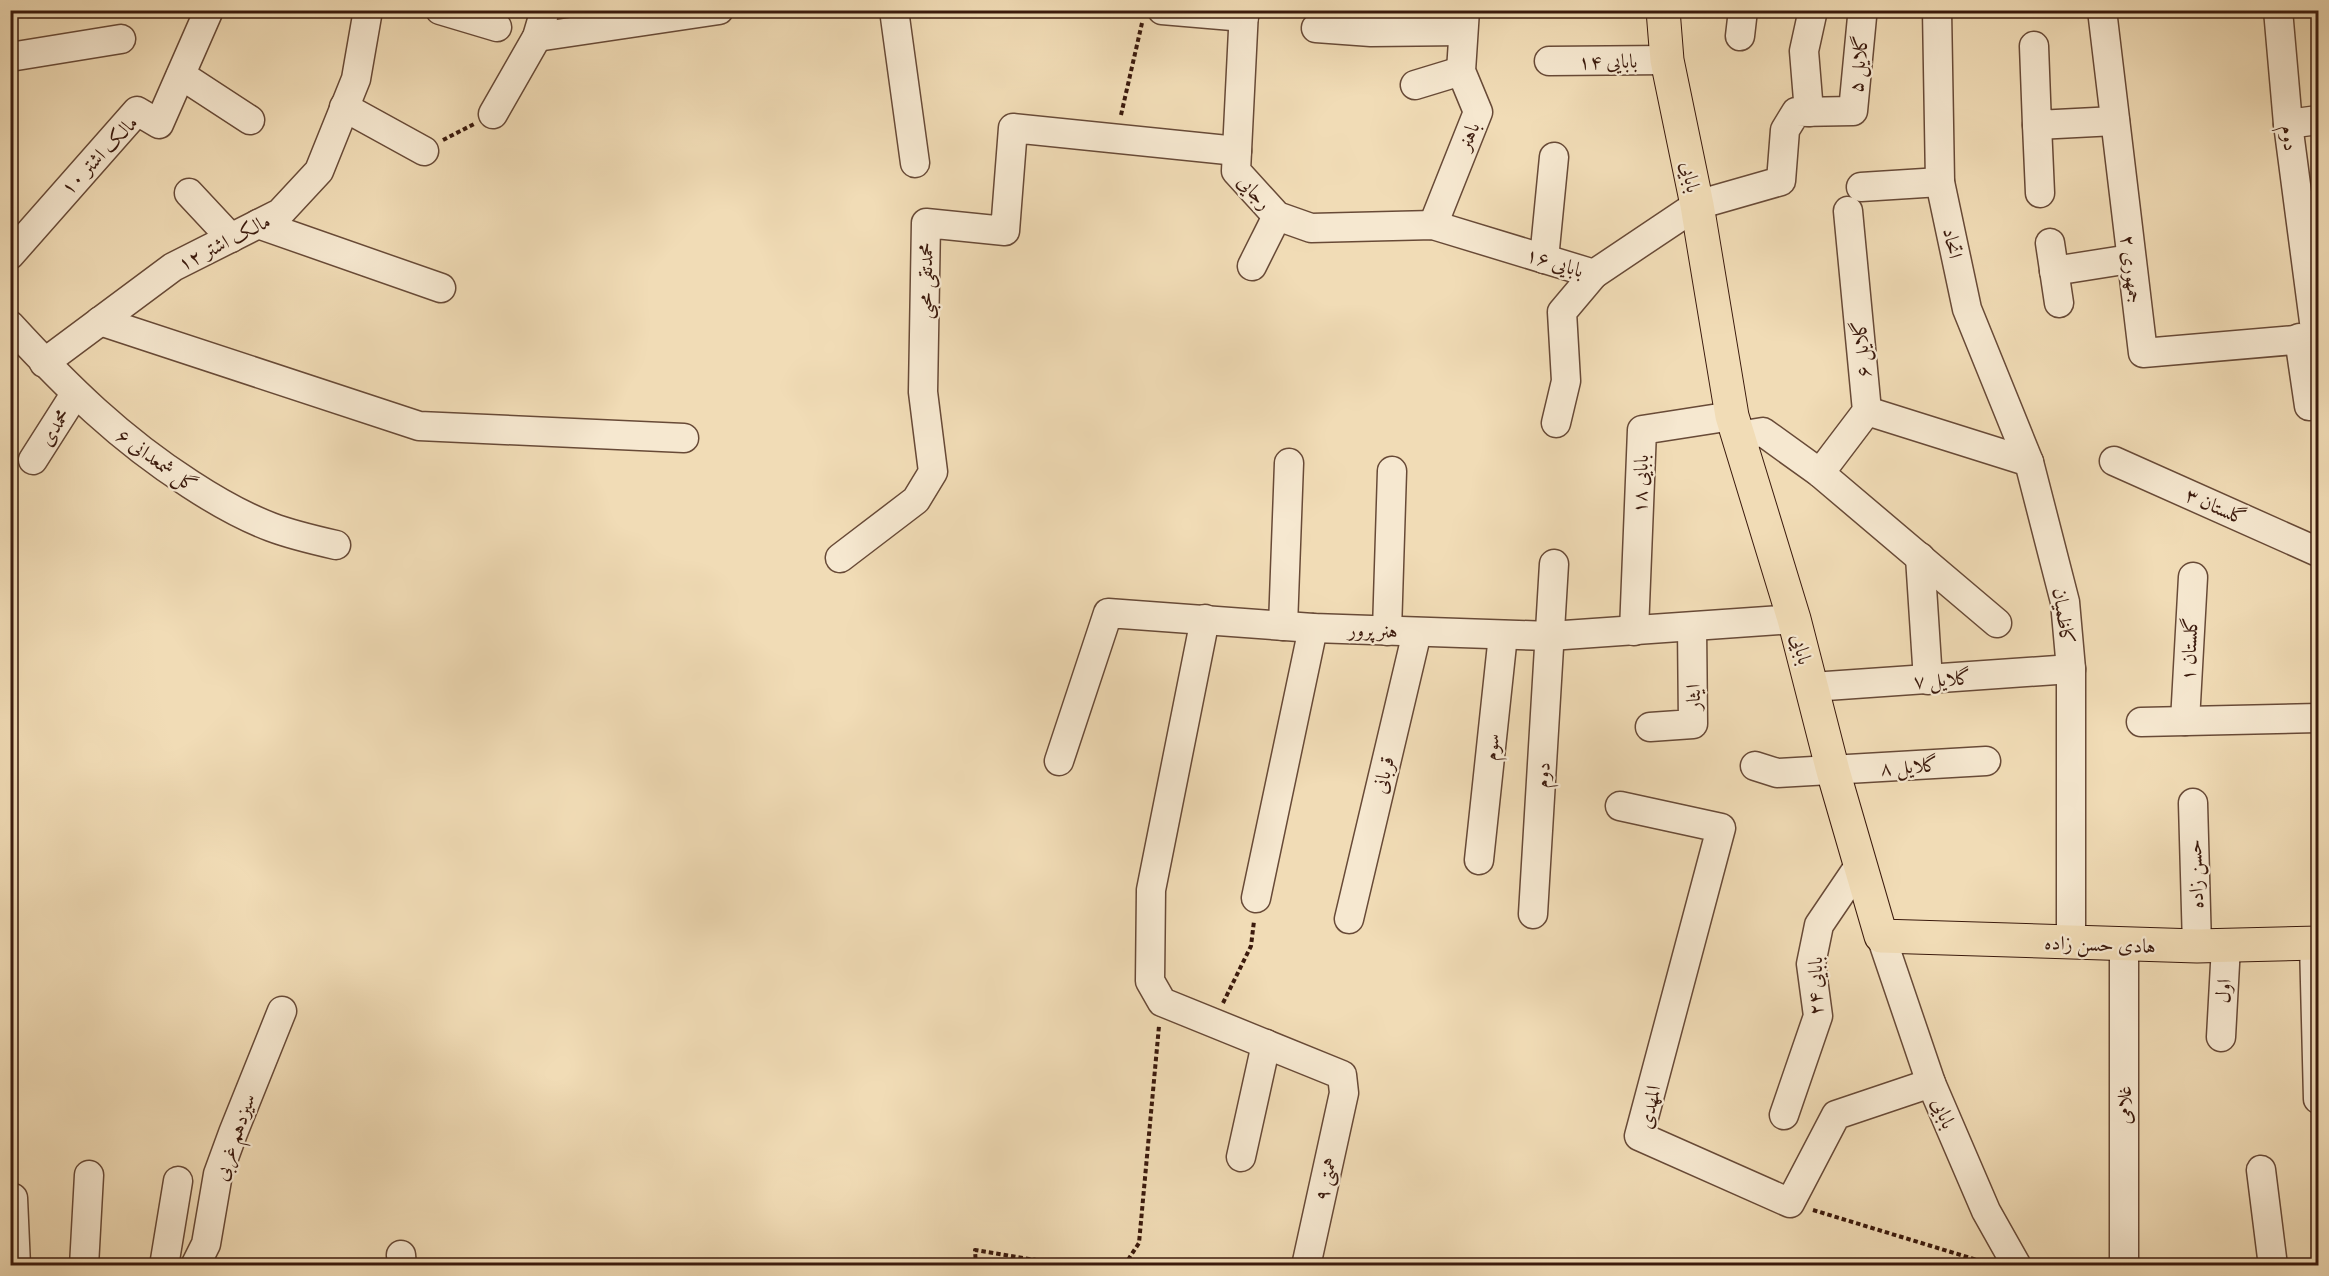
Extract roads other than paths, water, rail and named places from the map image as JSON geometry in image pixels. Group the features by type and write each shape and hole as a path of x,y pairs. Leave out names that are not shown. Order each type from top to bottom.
{"main road":[{"name":"بابایی","path":"1664,10 1667,60 1697,205 1735,426 1794,619 1859,866 1881,936"},
{"name":"هادی حسن زاده","path":"1881,936 2124,945 2212,946 2316,943"}],"street":[{"name":"مالک اشتر ۱۰","path":"10,255 136,111 159,124 209,10"},
{"name":"مالک اشتر ۱۲","path":"44,363 174,267 280,213 319,171 356,79 368,10"},
{"path":"440,10 497,27"},
{"path":"493,114 537,37 545,10"},
{"path":"537,37 719,10"},
{"path":"894,10 915,163"},
{"path":"1697,205 1781,181 1785,130 1796,112 1809,112 1804,51 1813,10"},
{"name":"اتحاد","path":"1937,10 1940,182 1967,309 2029,462"},
{"name":"جمهوری ۲","path":"2102,10 2143,353 2311,338"},
{"name":"دوم","path":"2278,10 2311,338 2309,406"},
{"path":"1152,16 1244,14"},
{"name":"رجایی","path":"1244,14 1236,171 1277,216 1311,228 1432,225"},
{"name":"گلایل ۵","path":"1809,112 1853,111 1862,17"},
{"path":"1316,28 1371,32 1464,20"},
{"name":"باهنر","path":"1432,225 1478,112 1461,71 1464,20"},
{"path":"10,57 121,39"},
{"path":"2034,46 2040,193"},
{"name":"بابایی ۱۴","path":"1549,61 1667,60"},
{"path":"1415,85 1461,71"},
{"path":"181,75 250,120"},
{"path":"344,107 424,151"},
{"path":"2288,124 2319,120"},
{"path":"2037,125 2115,121"},
{"name":"محمدتقی محبی","path":"840,558 916,500 933,472 923,392 926,224 1005,231 1013,128 1237,151"},
{"path":"1544,259 1554,156"},
{"name":"گلایل ۶","path":"1867,411 1854,199 1940,182"},
{"path":"189,193 231,238"},
{"name":"بابایی ۱۶","path":"1432,225 1594,274 1697,205"},
{"path":"1252,266 1277,216"},
{"path":"258,224 441,288"},
{"path":"2050,243 2059,303"},
{"path":"2055,272 2130,259"},
{"path":"1556,423 1566,381 1562,312 1594,274"},
{"path":"100,321 419,426 684,438"},
{"name":"گل شمعدانی ۶","path":"10,325 75,394 143,452 224,506 279,530 336,545"},
{"name":"محمدی","path":"33,460 75,394"},
{"path":"1821,473 1867,411 2029,462"},
{"path":"1735,426 1762,432 1821,473 1997,623"},
{"name":"بابایی ۱۸","path":"1634,631 1642,430 1735,426"},
{"name":"گلستان ۳","path":"2114,461 2319,552"},
{"name":"کاظمیان","path":"2029,462 2065,602 2071,669 2071,943"},
{"path":"1283,626 1289,464"},
{"path":"1387,631 1392,471"},
{"path":"1920,557 1928,680"},
{"name":"دوم","path":"1533,914 1554,564"},
{"name":"گلستان ۱","path":"2185,721 2193,577"},
{"name":"هنر پرور","path":"1059,761 1108,613 1312,628 1550,636 1794,619"},
{"path":"1205,620 1151,890 1150,981 1162,1002 1266,1044 1241,1157"},
{"name":"ایثار","path":"1650,727 1693,724 1692,627"},
{"path":"1256,898 1312,628"},
{"name":"قربانی","path":"1350,919 1417,632"},
{"name":"سوم","path":"1479,860 1503,635"},
{"name":"گلایل ۷","path":"1812,687 2071,669"},
{"path":"2140,722 2319,718"},
{"name":"گلایل ۸","path":"1755,766 1778,773 1986,761"},
{"name":"حسن زاده","path":"2193,803 2212,946"},
{"name":"المهدی","path":"1620,806 1721,828 1640,1136 1790,1203 1836,1115 1931,1083"},
{"name":"بابایی ۲۴","path":"1784,1114 1818,1016 1811,964 1819,925 1859,866"},
{"name":"بابایی","path":"1881,936 1931,1083 1986,1211 2017,1266"},
{"path":"2316,943 2319,1099"},
{"name":"غلامی","path":"2124,945 2124,1266"},
{"name":"اول","path":"2212,946 2221,1036"},
{"name":"سیزدهم غربی","path":"195,1266 206,1244 218,1174 282,1011"},
{"name":"همتی ۹","path":"1266,1044 1342,1075 1344,1093 1306,1266"},
{"path":"2261,1170 2273,1266"},
{"path":"84,1266 89,1175"},
{"path":"164,1266 178,1180"},
{"path":"13,1198 16,1266"}]}
